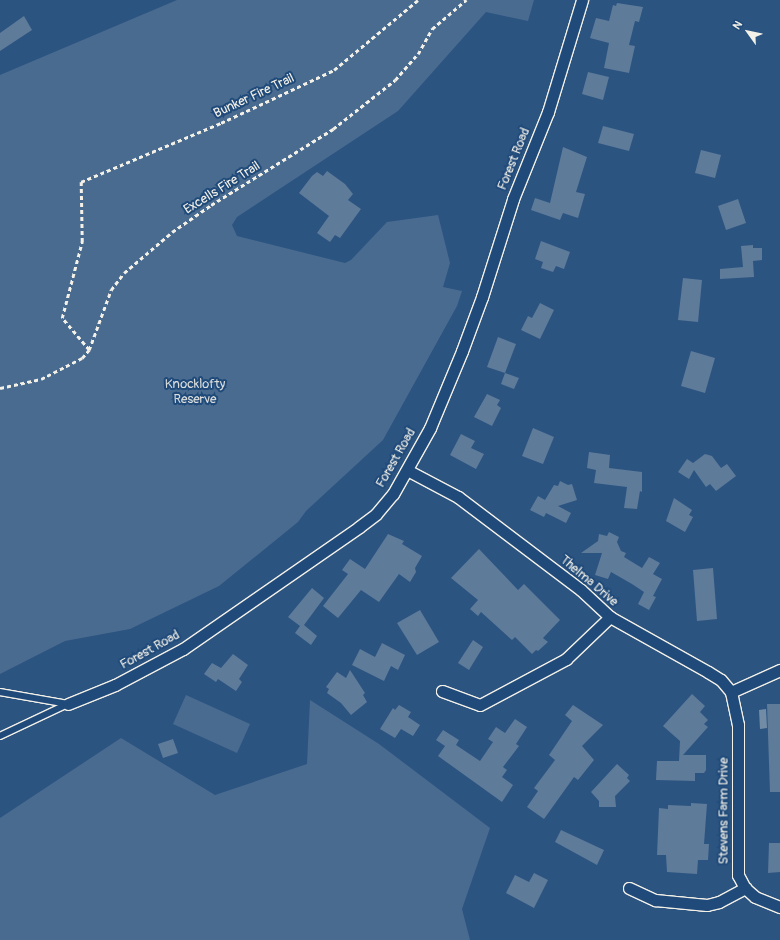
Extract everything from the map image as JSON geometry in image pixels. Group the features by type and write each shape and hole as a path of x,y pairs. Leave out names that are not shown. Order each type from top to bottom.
{"street":[{"name":"Forest Road","path":"68,704 115,685 183,649 376,514 393,494 408,470 430,428 482,297 513,199 551,105 582,0"},
{"name":"Thelma Drive","path":"408,470 464,502 581,590 610,617 721,680 731,692"},
{"path":"442,690 468,702 480,705 566,659 610,617"},
{"path":"731,692 780,670"},
{"name":"Stevens Farm Drive","path":"731,692 738,725 737,862 738,875 745,888"},
{"path":"629,888 655,900 707,905 719,902 745,888 755,897 780,907"}],"lane":[{"path":"0,692 68,704"},
{"name":"Forest Road","path":"0,736 68,704"}],"path":[{"name":"Bunker Fire Trail","path":"89,350 62,318 82,242 81,182 221,123 334,70 418,0"},
{"name":"Excells Fire Trail","path":"89,350 111,290 124,273 172,232 211,205 333,129 395,80 418,54 432,29 466,0"},
{"path":"0,388 41,379 69,366 89,350"}],"green space":[{"name":"Knocklofty Reserve","path":"177,0 534,0 528,21 486,12 398,111 237,217 232,225 237,236 345,263 351,260 387,222 438,215 450,263 443,287 462,291 457,306 383,440 306,511 298,522 219,586 130,629 65,641 0,674 0,75"},
{"path":"186,695 250,724 237,753 173,724"},
{"path":"310,700 379,744 490,828 462,909 470,940 0,940 0,818 121,738 215,795 307,764"}],"shaded area":[{"path":"766,709 767,728 760,729 759,710"}],"building":[{"path":"617,3 643,7 639,22 635,21 629,45 635,46 629,73 604,68 609,43 590,38 596,18 609,21 613,5 616,6"},
{"path":"24,16 32,30 0,51 0,33"},
{"path":"588,72 609,77 603,100 582,94"},
{"path":"603,126 634,134 629,151 598,143"},
{"path":"563,147 587,157 576,192 585,194 578,218 563,213 560,220 531,210 535,198 550,203"},
{"path":"701,150 721,155 715,178 695,173"},
{"path":"327,171 345,184 353,194 348,200 361,209 340,238 335,235 330,242 317,233 329,216 299,193 317,172 323,176"},
{"path":"738,199 746,223 726,230 718,206"},
{"path":"541,241 570,252 564,269 556,266 553,272 541,268 543,262 535,259"},
{"path":"753,245 753,248 762,248 762,260 753,261 754,277 720,279 720,269 743,267 741,246"},
{"path":"683,278 702,280 698,322 678,320"},
{"path":"540,303 554,310 540,339 521,330 528,316 532,318"},
{"path":"498,337 516,344 505,373 487,367"},
{"path":"691,351 715,358 705,393 681,386"},
{"path":"505,373 519,378 514,389 501,384"},
{"path":"487,394 500,400 497,405 501,408 492,426 474,417"},
{"path":"533,428 554,437 543,464 522,456"},
{"path":"461,434 475,441 471,448 484,454 476,469 450,455"},
{"path":"589,452 610,455 609,468 642,472 642,492 640,491 637,509 624,508 627,487 594,483 596,470 587,468"},
{"path":"705,454 712,456 721,468 727,464 736,476 716,491 710,484 706,487 694,470 689,479 678,472 687,459 693,463"},
{"path":"560,481 568,485 572,484 577,500 558,506 571,513 566,523 546,513 544,517 530,510 538,496 545,500 554,485 558,486"},
{"path":"674,498 692,510 689,515 693,517 685,532 666,521"},
{"path":"609,532 619,537 617,542 621,551 626,553 624,557 642,568 649,557 660,563 653,574 662,579 653,596 656,597 649,610 638,604 644,592 632,584 611,572 608,579 595,575 602,553 581,553 598,541 599,534 607,536"},
{"path":"388,534 404,541 402,544 422,556 415,568 416,572 410,582 399,574 379,602 361,590 338,618 323,606 348,574 342,570 350,559 365,569"},
{"path":"479,549 518,590 524,584 560,620 543,638 548,642 538,651 536,650 532,654 515,637 512,640 481,612 478,616 470,609 478,600 451,578"},
{"path":"713,568 717,619 697,621 693,570"},
{"path":"312,588 324,598 304,625 317,636 311,645 295,633 300,626 288,617"},
{"path":"420,610 439,642 417,655 397,623"},
{"path":"473,640 483,647 469,670 458,663"},
{"path":"382,643 405,655 398,670 391,666 384,681 352,665 360,649 375,657"},
{"path":"233,654 248,665 239,679 242,682 236,691 218,679 216,682 204,674 212,663 221,668"},
{"path":"350,670 365,693 363,695 367,702 351,715 341,703 327,693 329,689 326,687 337,672 346,678"},
{"path":"692,694 705,706 700,712 708,720 704,724 708,727 683,755 706,755 706,770 704,773 695,773 695,781 656,780 657,761 679,761 680,741 663,726"},
{"path":"767,704 780,704 780,792 770,792"},
{"path":"399,705 411,712 408,717 420,725 413,736 401,729 395,738 380,729 393,708 395,710"},
{"path":"573,705 603,725 582,746 594,760 578,780 574,777 544,819 527,807 538,791 534,788 555,760 549,755 572,721 565,715"},
{"path":"515,719 527,727 516,744 519,746 503,767 507,770 502,777 513,785 502,802 438,756 445,746 436,740 443,730 459,740 456,745 480,761 493,742 488,739 496,727 505,733"},
{"path":"173,739 178,753 163,758 158,744"},
{"path":"617,764 629,775 627,778 630,781 615,796 616,807 599,807 599,801 591,792"},
{"path":"691,803 707,804 704,844 709,844 708,860 698,860 697,874 667,872 666,855 657,855 659,808 668,809 668,805 691,806"},
{"path":"561,830 604,850 597,865 555,842"},
{"path":"769,843 780,843 780,872 768,873"},
{"path":"534,873 548,880 534,908 506,893 515,875 529,882"}]}
